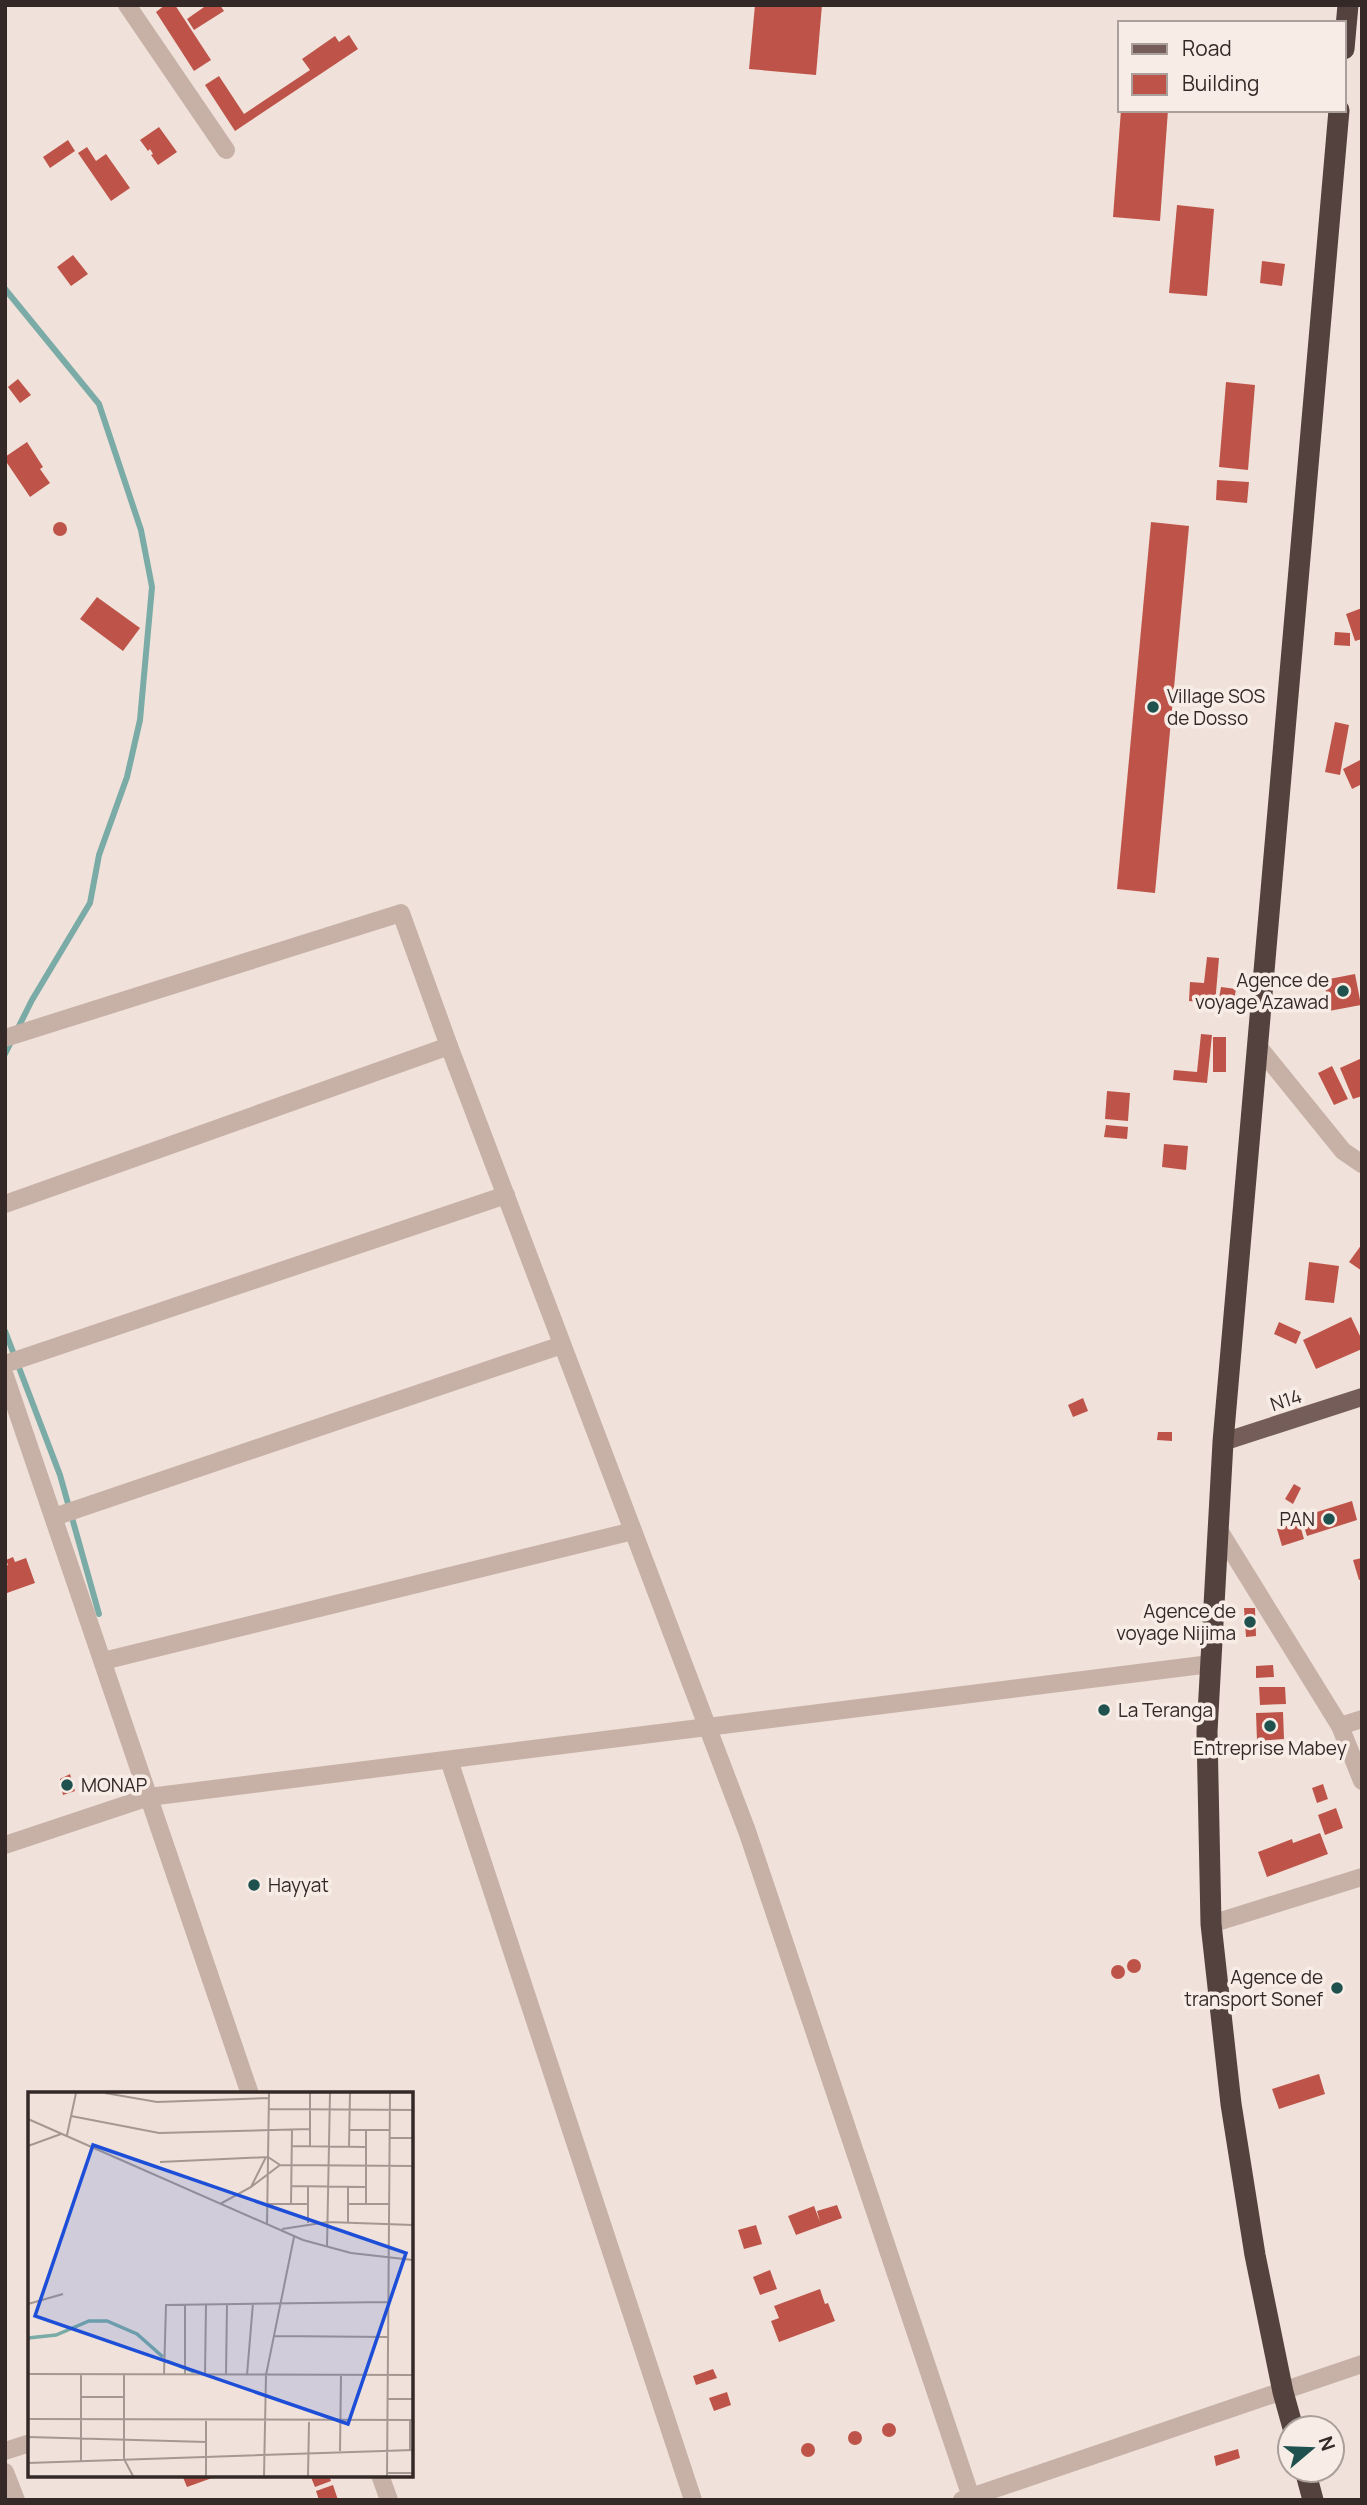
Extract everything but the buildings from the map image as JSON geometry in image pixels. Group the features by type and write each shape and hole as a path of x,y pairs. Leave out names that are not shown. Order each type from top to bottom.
{"highway":[{"path":"1346,26 1348,5"},
{"path":"1289,2414 1255,2255 1231,2104 1211,1924 1207,1732 1223,1442 1339,112"}],"main road":[{"name":"N14","path":"1223,1442 1362,1397"}],"street":[{"path":"127,5 226,150"},
{"path":"5,1038 401,913 747,1831 966,2498 1362,2364"},
{"path":"1256,1045 1343,1151 1362,1164"},
{"path":"5,1204 449,1046"},
{"path":"5,1364 506,1195"},
{"path":"54,1517 562,1345"},
{"path":"5,1376 249,2092"},
{"path":"1217,1527 1340,1726 1362,1782"},
{"path":"103,1661 633,1531"},
{"path":"5,1844 149,1797 1210,1664"},
{"path":"1340,1726 1362,1719"},
{"path":"449,1760 693,2500"},
{"path":"1211,1924 1362,1877"},
{"path":"5,2451 28,2444"},
{"path":"5,2472 16,2500"},
{"path":"381,2477 389,2500"}],"waterway":[{"path":"5,289 99,404 141,530 152,587 140,720 127,777 99,855 90,903 17,1030"},
{"path":"5,1054 12,1040"},
{"path":"5,1331 60,1475 99,1614"}],"place":[{"name":"Village SOS de Dosso","path":"1153,707"},
{"name":"Agence de voyage Azawad","path":"1343,991"},
{"name":"PAN","path":"1329,1519"},
{"name":"Agence de voyage Nijima","path":"1250,1622"},
{"name":"La Teranga","path":"1104,1710"},
{"name":"Entreprise Mabey","path":"1270,1726"},
{"name":"MONAP","path":"67,1785"},
{"name":"Hayyat","path":"254,1885"},
{"name":"Agence de transport Sonef","path":"1337,1988"}]}
